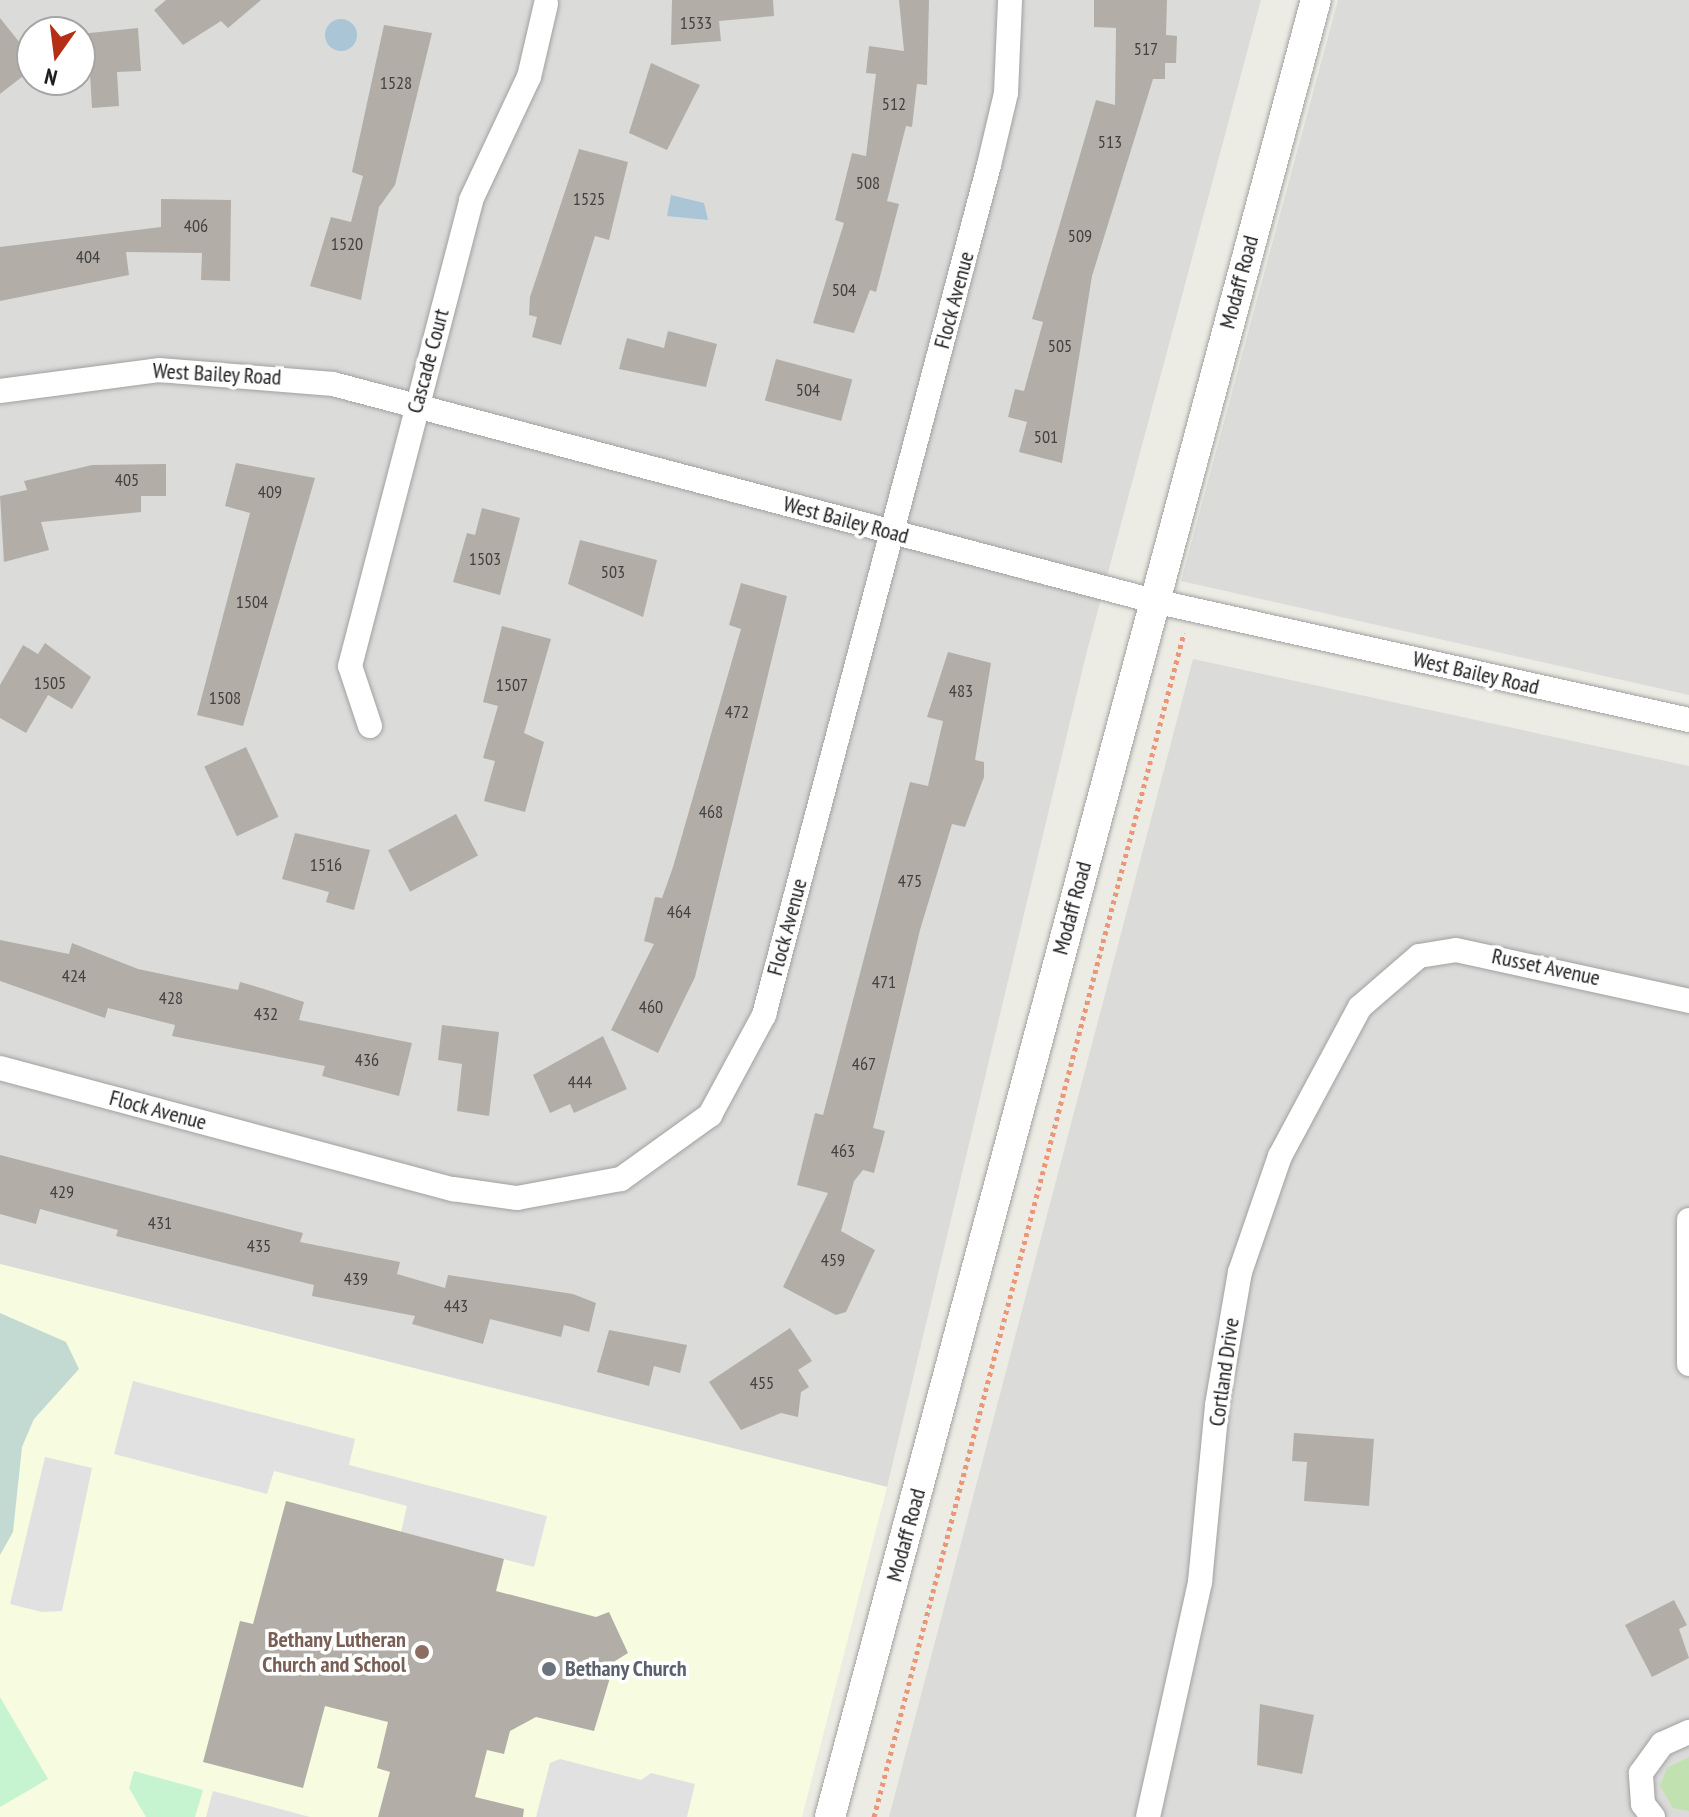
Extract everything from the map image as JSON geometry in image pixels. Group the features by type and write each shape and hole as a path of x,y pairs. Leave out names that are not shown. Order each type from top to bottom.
{"street":[{"name":"Flock Avenue","path":"0,1068 489,1196 596,1187 656,1160 710,1115 755,1040 893,531 1006,93 1010,0"},
{"name":"Modaff Road","path":"830,1817 1316,0"},
{"name":"Cascade Court","path":"370,726 350,666 474,187 529,77 546,4"},
{"name":"West Bailey Road","path":"0,391 116,372 205,369 298,378 416,405 1154,601 1689,720"},
{"name":"Russet Avenue","path":"1403,966 1436,952 1473,951 1689,1001"},
{"name":"Cortland Drive","path":"1148,1817 1200,1582 1217,1405 1240,1272 1280,1156 1320,1077 1360,1007 1403,966"},
{"path":"1689,1220 1689,1364"},
{"path":"1653,1817 1643,1804 1641,1773 1662,1744 1689,1732"}],"path":[{"path":"874,1817 1190,609"}],"shaded area":[{"path":"0,0 1261,0 1086,655 887,1487 0,1264"},
{"path":"1338,0 1689,0 1689,695 1181,581"},
{"path":"341,19 353,23 357,35 353,47 341,51 329,47 325,35 329,23"},
{"path":"671,195 704,203 708,220 667,216"},
{"path":"1193,659 1689,766 1689,1817 889,1817"},
{"name":"Bethany Lutheran Church and School","path":"0,1264 887,1487 802,1817 0,1817"},
{"path":"0,1313 66,1342 79,1369 34,1419 22,1447 13,1532 0,1555"},
{"path":"133,1381 355,1439 349,1465 547,1516 534,1567 401,1532 407,1506 274,1471 267,1494 114,1454"},
{"path":"45,1457 92,1468 62,1611 42,1612 10,1604"},
{"path":"560,1759 641,1780 651,1773 695,1784 687,1817 536,1817 550,1763"},
{"path":"213,1791 310,1817 206,1817"}],"green space":[{"path":"0,1697 48,1779 0,1807"},
{"path":"1689,1757 1689,1811 1673,1808 1660,1786 1667,1768"},
{"path":"134,1771 203,1790 195,1817 146,1817 129,1788"}],"building":[{"path":"166,0 261,0 228,28 221,21 183,45 154,10"},
{"path":"672,0 773,0 774,16 719,21 721,41 671,45"},
{"path":"899,0 929,0 927,85 917,84 912,127 906,126 887,201 899,204 876,292 870,290 854,333 813,323 844,223 835,220 852,153 866,156 876,74 866,73 869,46 904,51"},
{"path":"1094,0 1167,0 1166,35 1177,36 1176,63 1165,63 1165,79 1153,79 1092,276 1062,463 1019,452 1027,422 1008,417 1015,389 1024,391 1043,322 1032,319 1096,100 1115,105 1116,28 1094,27"},
{"path":"0,18 16,38 16,82 0,94"},
{"path":"384,25 432,33 395,185 379,207 361,300 310,286 331,217 351,222 363,176 352,172"},
{"path":"138,28 141,71 117,72 119,106 92,108 91,96 96,96 96,32"},
{"path":"651,63 700,85 667,150 629,133"},
{"path":"579,149 628,162 609,240 595,236 561,345 532,337 537,317 529,315 530,297"},
{"path":"161,199 231,200 230,281 201,280 202,253 126,252 129,275 0,301 0,247 161,227"},
{"path":"668,331 717,344 706,387 619,369 627,338 664,348"},
{"path":"776,359 852,379 841,421 765,401"},
{"path":"236,463 315,478 243,726 197,715 250,513 225,506"},
{"path":"166,464 166,496 141,496 141,512 41,522 49,550 4,562 0,496 27,490 24,481 92,465"},
{"path":"482,508 520,518 500,595 453,582 467,533 475,535"},
{"path":"580,540 657,560 643,617 568,584"},
{"path":"741,583 787,596 695,977 658,1053 611,1030 654,944 644,941 655,897 662,898 673,867 741,629 729,625"},
{"path":"502,626 551,639 524,733 544,742 525,812 484,801 495,761 483,758 498,706 483,702"},
{"path":"45,643 91,677 72,709 48,695 26,733 0,718 0,685 23,645 38,654"},
{"path":"948,652 991,663 975,760 984,762 984,777 965,827 952,824 920,930 873,1128 885,1131 874,1173 863,1170 854,1181 841,1231 875,1250 846,1312 836,1315 783,1287 828,1193 797,1185 815,1113 823,1115 910,782 928,786 943,721 927,717"},
{"path":"246,747 279,817 237,836 204,766"},
{"path":"456,814 478,855 410,892 388,850"},
{"path":"295,833 370,850 354,910 326,902 329,892 282,879"},
{"path":"0,940 69,954 72,943 138,969 238,990 240,982 304,1002 299,1020 412,1043 399,1096 322,1076 325,1066 172,1036 175,1025 108,1008 105,1018 0,981"},
{"path":"442,1025 499,1032 489,1116 457,1111 462,1064 438,1060"},
{"path":"603,1036 627,1089 574,1113 570,1104 550,1113 533,1075"},
{"path":"0,1155 303,1233 300,1242 400,1262 397,1274 445,1288 448,1275 573,1294 596,1303 589,1332 564,1325 561,1337 490,1319 483,1344 412,1324 415,1316 312,1296 314,1285 116,1236 118,1230 40,1209 36,1224 0,1214"},
{"path":"790,1328 812,1361 798,1370 809,1387 801,1392 798,1417 781,1413 741,1430 709,1382"},
{"path":"609,1330 687,1345 680,1373 654,1366 649,1386 597,1372"},
{"path":"1294,1433 1374,1439 1369,1506 1304,1501 1307,1462 1292,1461"},
{"path":"286,1501 504,1559 496,1591 596,1617 609,1612 628,1653 615,1661 594,1731 536,1717 510,1731 504,1754 487,1750 475,1797 524,1809 523,1817 378,1817 390,1772 377,1768 388,1722 325,1706 303,1788 203,1762 240,1621 253,1624"},
{"path":"1674,1600 1687,1625 1679,1629 1689,1658 1652,1677 1625,1625"},
{"path":"1260,1704 1314,1715 1302,1774 1257,1765"}],"place":[{"name":"Bethany Lutheran Church and School","path":"422,1652"},
{"name":"Bethany Church","path":"549,1669"}]}
